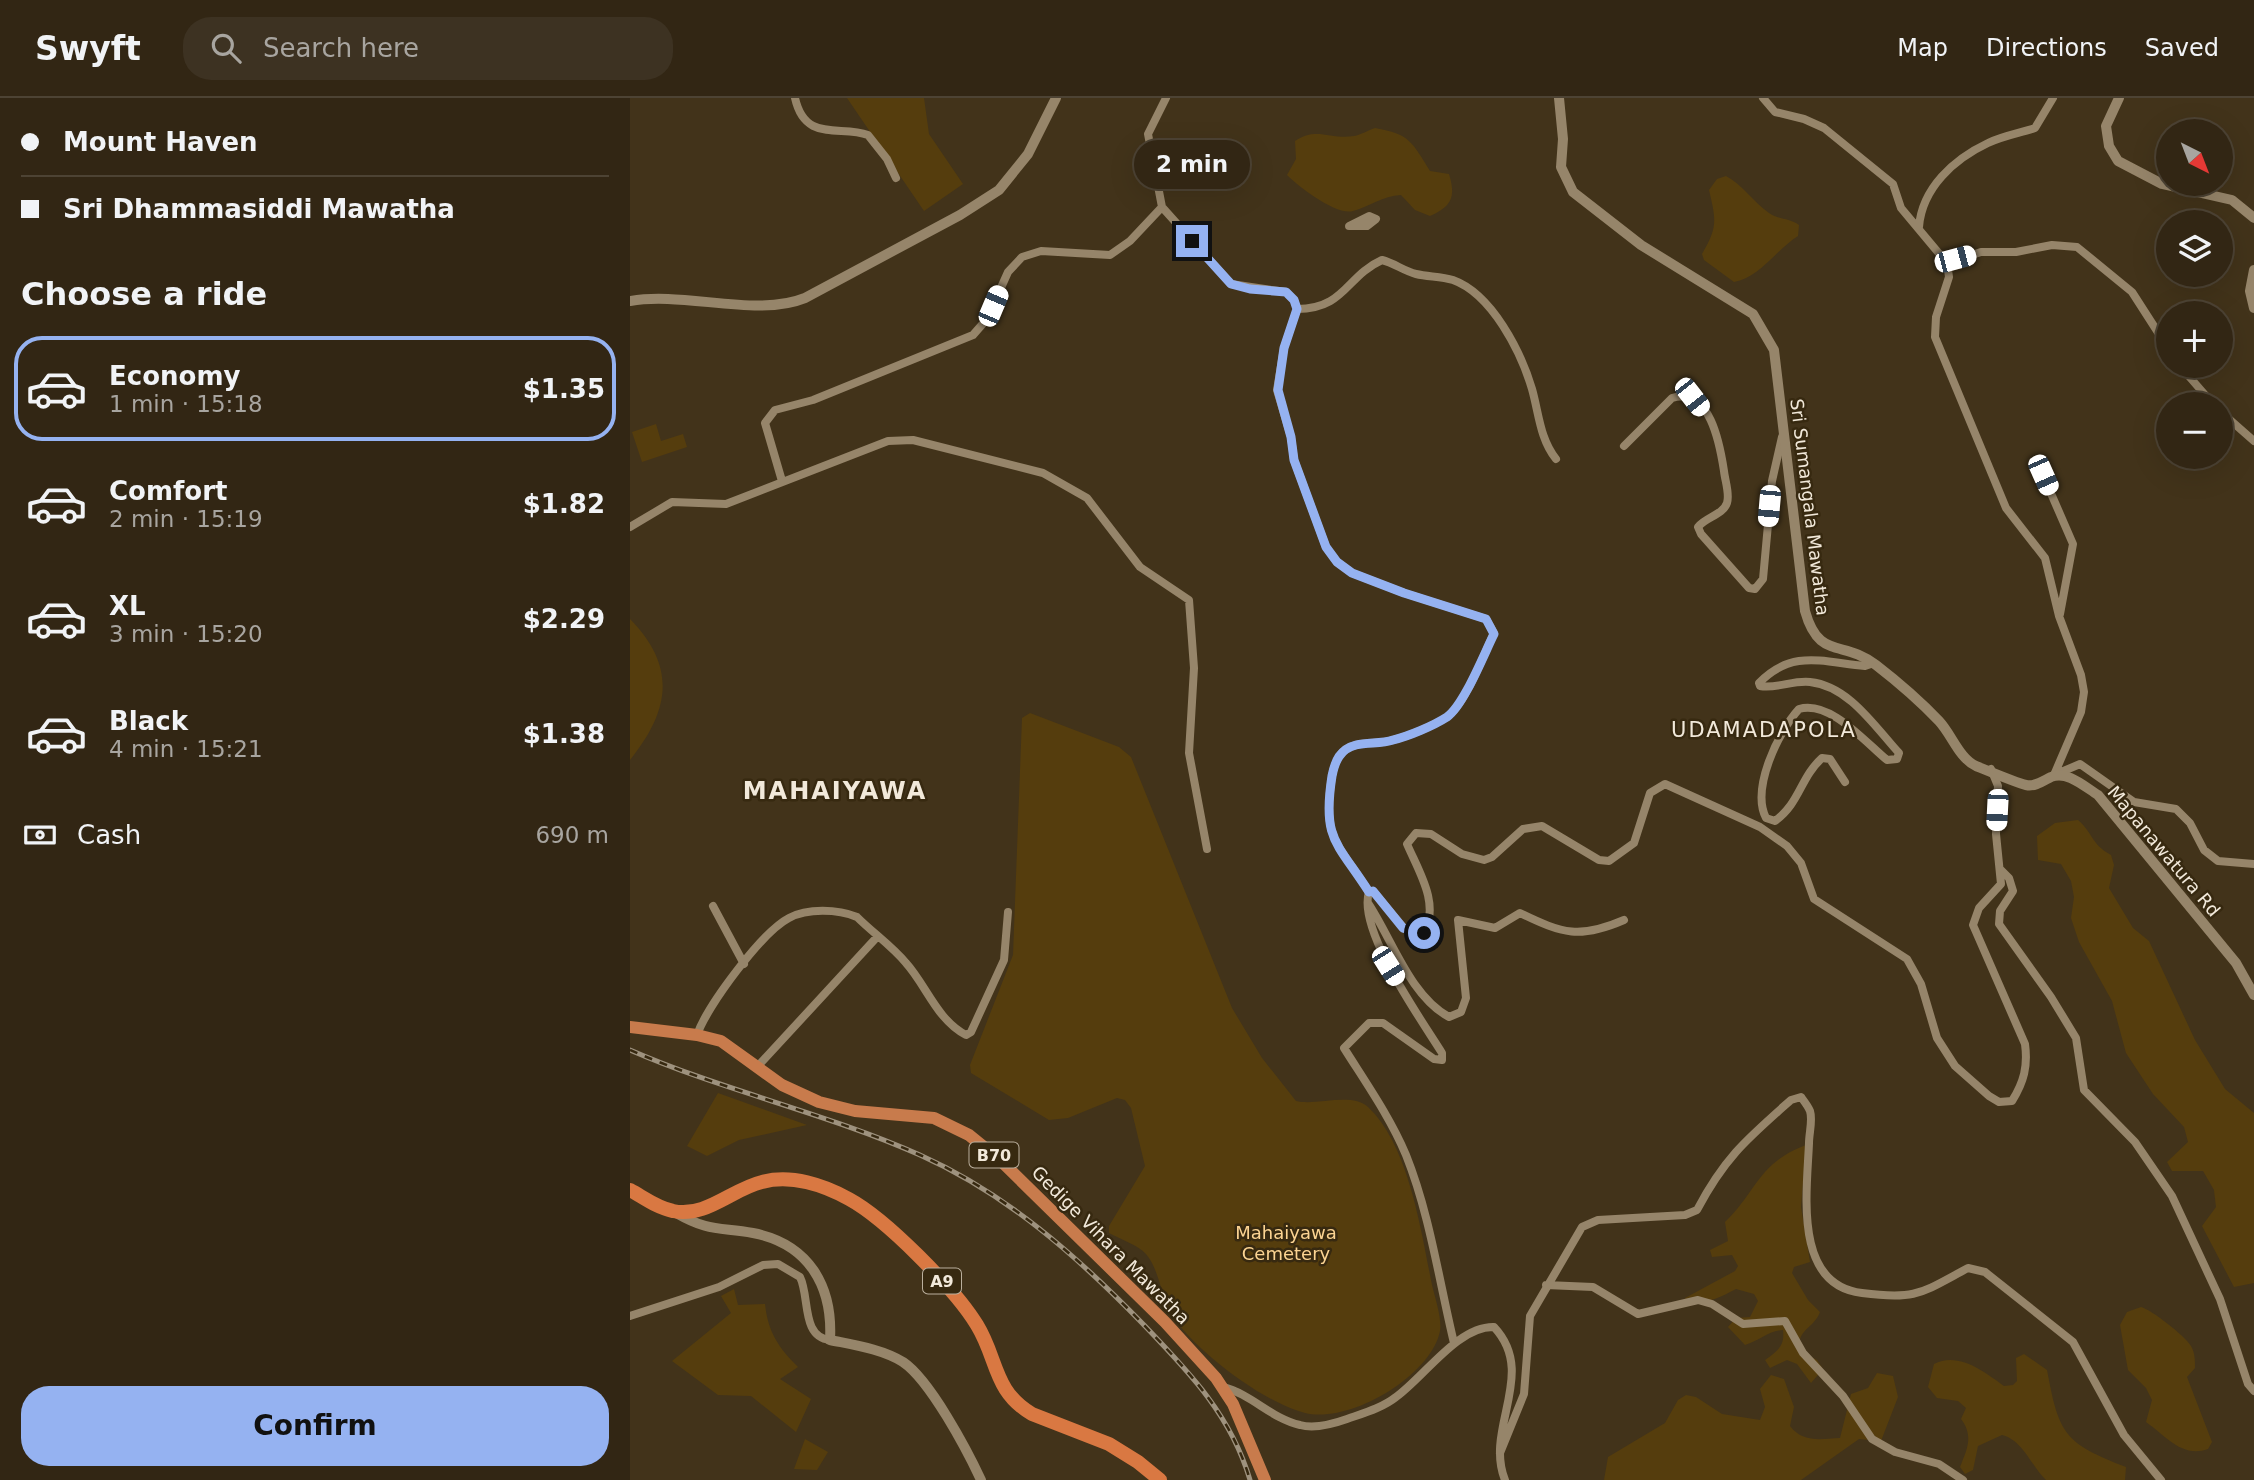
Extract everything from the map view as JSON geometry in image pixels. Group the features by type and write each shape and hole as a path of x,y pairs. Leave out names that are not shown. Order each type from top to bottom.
{"highway":[{"name":"A9","path":"674,1212 707,1207 757,1184 782,1179 806,1183 846,1198 882,1222 953,1293 978,1327 994,1372 1018,1404 1032,1414 1124,1452 1160,1480"},
{"path":"630,1189 674,1212"}],"main road":[{"name":"Gedige Vihara Mawatha","path":"630,1027 697,1035 733,1047 782,1085 819,1102 855,1111 934,1118 969,1135 1001,1161 1166,1322 1223,1387 1265,1480"},
{"name":"Gedige Vihara Mawatha","path":"1253,1450 1257,1480"}],"street":[{"path":"795,98 797,108 823,131 868,135 887,159 896,178"},
{"path":"630,302 669,299 780,305 805,298 960,215 999,190 1028,154 1056,98"},
{"path":"1166,98 1148,134 1162,207 1231,284 1250,289 1286,292 1294,300 1297,309 1284,348 1278,390 1291,437 1294,460 1326,547 1337,562 1352,573 1486,619 1494,629 1494,634 1457,706 1448,716 1392,741 1354,745 1334,762 1327,809 1328,828 1338,849 1416,984 1436,1010 1449,1017 1461,1012 1466,998 1458,920 1495,928 1520,913 1548,926 1594,933 1624,920"},
{"name":"Sri Sumangala Mawatha","path":"1559,98 1563,139 1561,167 1573,192 1652,252 1753,314 1774,350 1805,611 1811,632 1822,643 1857,654 1874,663 1942,724 1967,760 1991,769"},
{"path":"1763,98 1775,113 1824,128 1893,184 1901,208 1947,263 1949,277 1936,317 1935,337 2006,508 2035,540 2045,558 2059,616 2084,692 2081,712 2054,775"},
{"path":"1919,227 1920,212 1941,175 1989,142 2035,128 2053,98"},
{"path":"2119,98 2106,126 2109,146 2118,161 2162,184 2232,200 2254,218"},
{"path":"782,481 765,423 775,410 863,381 973,335 987,319 1008,272 1022,257 1041,251 1110,255 1130,241 1162,207"},
{"path":"1947,263 1981,253 2052,245 2077,247 2132,292 2156,329"},
{"path":"1297,309 1314,309 1327,305 1342,296 1369,265 1381,260 1412,273 1452,280 1464,286 1494,310 1506,332 1531,386 1546,446 1556,459"},
{"path":"2254,270 2250,291 2254,308"},
{"path":"2190,378 2203,392"},
{"path":"1624,446 1672,398 1683,395 1692,397 1718,433 1728,495 1723,510 1698,527 1701,534 1749,588 1755,589 1763,579 1772,481 1784,431"},
{"path":"2233,423 2254,441"},
{"path":"630,527 672,502 726,504 888,441 913,440 1042,473 1087,498 1140,567 1189,600 1195,668 1189,753 1207,849"},
{"path":"2043,475 2073,544 2059,616"},
{"path":"1845,782 1830,759 1822,758 1810,769 1791,810 1775,821 1766,818 1760,807 1759,793 1764,776 1789,720 1799,709 1820,709 1887,760 1897,759 1899,753 1854,703 1831,687 1809,681 1768,687 1760,686 1759,682 1773,668 1796,659 1865,666 1874,663"},
{"path":"1991,769 2027,785 2041,783 2080,764 2134,802 2176,809 2190,823 2204,850 2218,861 2254,864"},
{"path":"1367,896 1373,891 1403,928 1424,933 1432,919 1429,898 1408,844 1416,834 1431,834 1462,854 1484,860 1492,857 1523,829 1542,826 1599,860 1609,862 1634,843 1650,793 1665,785 1760,827 1787,846 1801,863 1814,899 1907,959 1921,984 1937,1038 1955,1066 1989,1096 1999,1102 2012,1101 2024,1083 2027,1059 2025,1044 1973,925 1979,908 2001,884 1996,834 1998,786 1991,769"},
{"name":"Mapanawatura Rd","path":"2054,775 2072,778 2098,795 2236,963 2254,995"},
{"path":"2000,869 2009,878 2013,891 2000,911 1999,924 2051,997 2076,1038 2084,1090 2135,1142 2172,1196 2220,1299 2248,1384 2254,1391"},
{"path":"1367,896 1367,915 1388,966 1442,1053 1442,1060 1434,1059 1383,1023 1369,1023 1344,1048 1385,1112 1406,1156 1426,1221 1454,1343"},
{"path":"713,906 744,964"},
{"path":"697,1035 706,1012 776,925 805,911 849,914 907,963 923,990 958,1031 966,1035 971,1032 1004,960 1007,912"},
{"path":"758,1066 877,937"},
{"path":"1505,1480 1498,1463 1524,1394 1530,1316 1582,1227 1598,1220 1685,1214 1698,1210 1716,1174 1733,1152 1791,1100 1801,1097 1810,1112 1807,1210 1809,1240 1821,1266 1832,1281 1853,1292 1902,1298 1922,1293 1968,1268 1985,1272 2073,1342 2124,1435 2161,1480"},
{"path":"674,1212 708,1229 752,1233 782,1242 804,1256 816,1269 824,1287 830,1340"},
{"path":"630,1316 719,1286 763,1265 778,1264 800,1277 812,1329 820,1337 882,1352 910,1368 928,1388 971,1458 981,1480"},
{"path":"1546,1285 1593,1287 1638,1314 1698,1300 1712,1304 1743,1324 1785,1321 1803,1353 1843,1396 1872,1439 1895,1452 1940,1464 1963,1480"},
{"path":"1223,1387 1238,1391 1300,1425 1330,1425 1394,1399 1426,1373 1468,1332 1481,1327 1494,1327 1509,1346 1510,1404 1500,1429 1500,1453"}],"green space":[{"path":"847,98 924,98 929,134 963,184 924,211"},
{"path":"1375,128 1396,133 1409,141 1430,171 1449,174 1452,195 1448,204 1430,216 1415,210 1401,195 1346,211 1318,199 1287,175 1296,159 1295,141 1310,134 1354,136"},
{"path":"1726,176 1769,213 1799,225 1798,236 1751,275 1734,282 1704,260 1702,254 1711,237 1714,223 1709,190 1717,179"},
{"path":"656,424 661,441 683,434 687,447 642,462 632,432"},
{"path":"630,619 655,654 663,689 653,724 630,760"},
{"name":"Mahaiyawa Cemetery","path":"1030,713 1119,747 1131,757 1232,1008 1262,1058 1296,1101 1353,1100 1361,1103 1382,1123 1394,1143 1418,1215 1439,1314 1440,1331 1433,1348 1405,1380 1365,1404 1323,1414 1305,1413 1288,1407 1230,1373 1181,1327 1171,1313 1154,1267 1146,1254 1109,1233 1109,1226 1145,1166 1131,1108 1125,1100 1117,1098 1068,1118 1049,1120 971,1073 970,1065 1013,955 1022,718"},
{"path":"2078,820 2099,846 2111,855 2114,865 2109,888 2133,928 2149,941 2195,1040 2225,1089 2254,1113 2254,1283 2234,1287 2202,1226 2216,1207 2214,1190 2203,1171 2172,1171 2167,1162 2188,1142 2184,1127 2153,1094 2126,1053 2112,1001 2079,942 2071,918 2074,897 2071,881 2061,864 2038,860 2037,836 2055,823"},
{"path":"718,1093 807,1125 739,1140 707,1156 687,1146"},
{"path":"1806,1145 1801,1207 1810,1262 1794,1267 1792,1273 1808,1300 1820,1312 1800,1339 1801,1352 1817,1360 1823,1369 1811,1383 1797,1364 1787,1360 1770,1368 1765,1360 1781,1345 1783,1330 1745,1345 1728,1327 1736,1318 1750,1317 1758,1301 1754,1294 1736,1289 1706,1301 1687,1302 1685,1298 1735,1271 1738,1266 1732,1255 1712,1257 1710,1250 1728,1241 1725,1222 1768,1169 1790,1152"},
{"path":"734,1289 738,1305 765,1304 775,1338 798,1367 780,1379 811,1399 796,1432 751,1396 718,1395 672,1361 731,1313 721,1296"},
{"path":"2141,1307 2168,1324 2192,1349 2195,1368 2187,1377 2212,1442 2208,1449 2190,1451 2182,1448 2146,1422 2152,1400 2146,1388 2128,1370 2120,1325 2127,1312"},
{"path":"2024,1354 2047,1370 2056,1409 2068,1434 2089,1451 2126,1467 2125,1480 2046,1480 2016,1442 2002,1435 1978,1446 1973,1470 1965,1474 1960,1467 1968,1443 1967,1431 1961,1419 1966,1408 1958,1401 1937,1398 1928,1387 1934,1364 1952,1360 1962,1362 1980,1369 2004,1386 2013,1385 2017,1381 2016,1358"},
{"path":"1877,1373 1893,1376 1898,1397 1881,1441 1859,1439 1801,1480 1604,1480 1608,1457 1665,1423 1678,1400 1686,1395 1696,1397 1722,1414 1760,1420 1765,1407 1760,1389 1771,1375 1784,1379 1794,1407 1790,1426 1795,1431 1812,1439 1840,1438 1851,1394 1868,1388"},
{"path":"805,1439 828,1452 817,1470 794,1469"}],"railway":[{"path":"630,1050 702,1078 884,1140 952,1171 1011,1208 1093,1274 1192,1377 1232,1435 1250,1480"}],"district":[{"name":"UDAMADAPOLA","path":"1764,730"},
{"name":"MAHAIYAWA","path":"835,791"}],"route":[{"path":"1192,241 1231,284 1250,289 1286,292 1294,300 1297,309 1284,348 1278,390 1291,437 1294,460 1326,547 1337,562 1352,573 1404,593 1486,619 1494,629 1494,634 1457,706 1448,716 1392,741 1354,745 1334,762 1327,809 1328,828 1338,849 1369,892 1373,891 1403,928 1424,933"}]}
